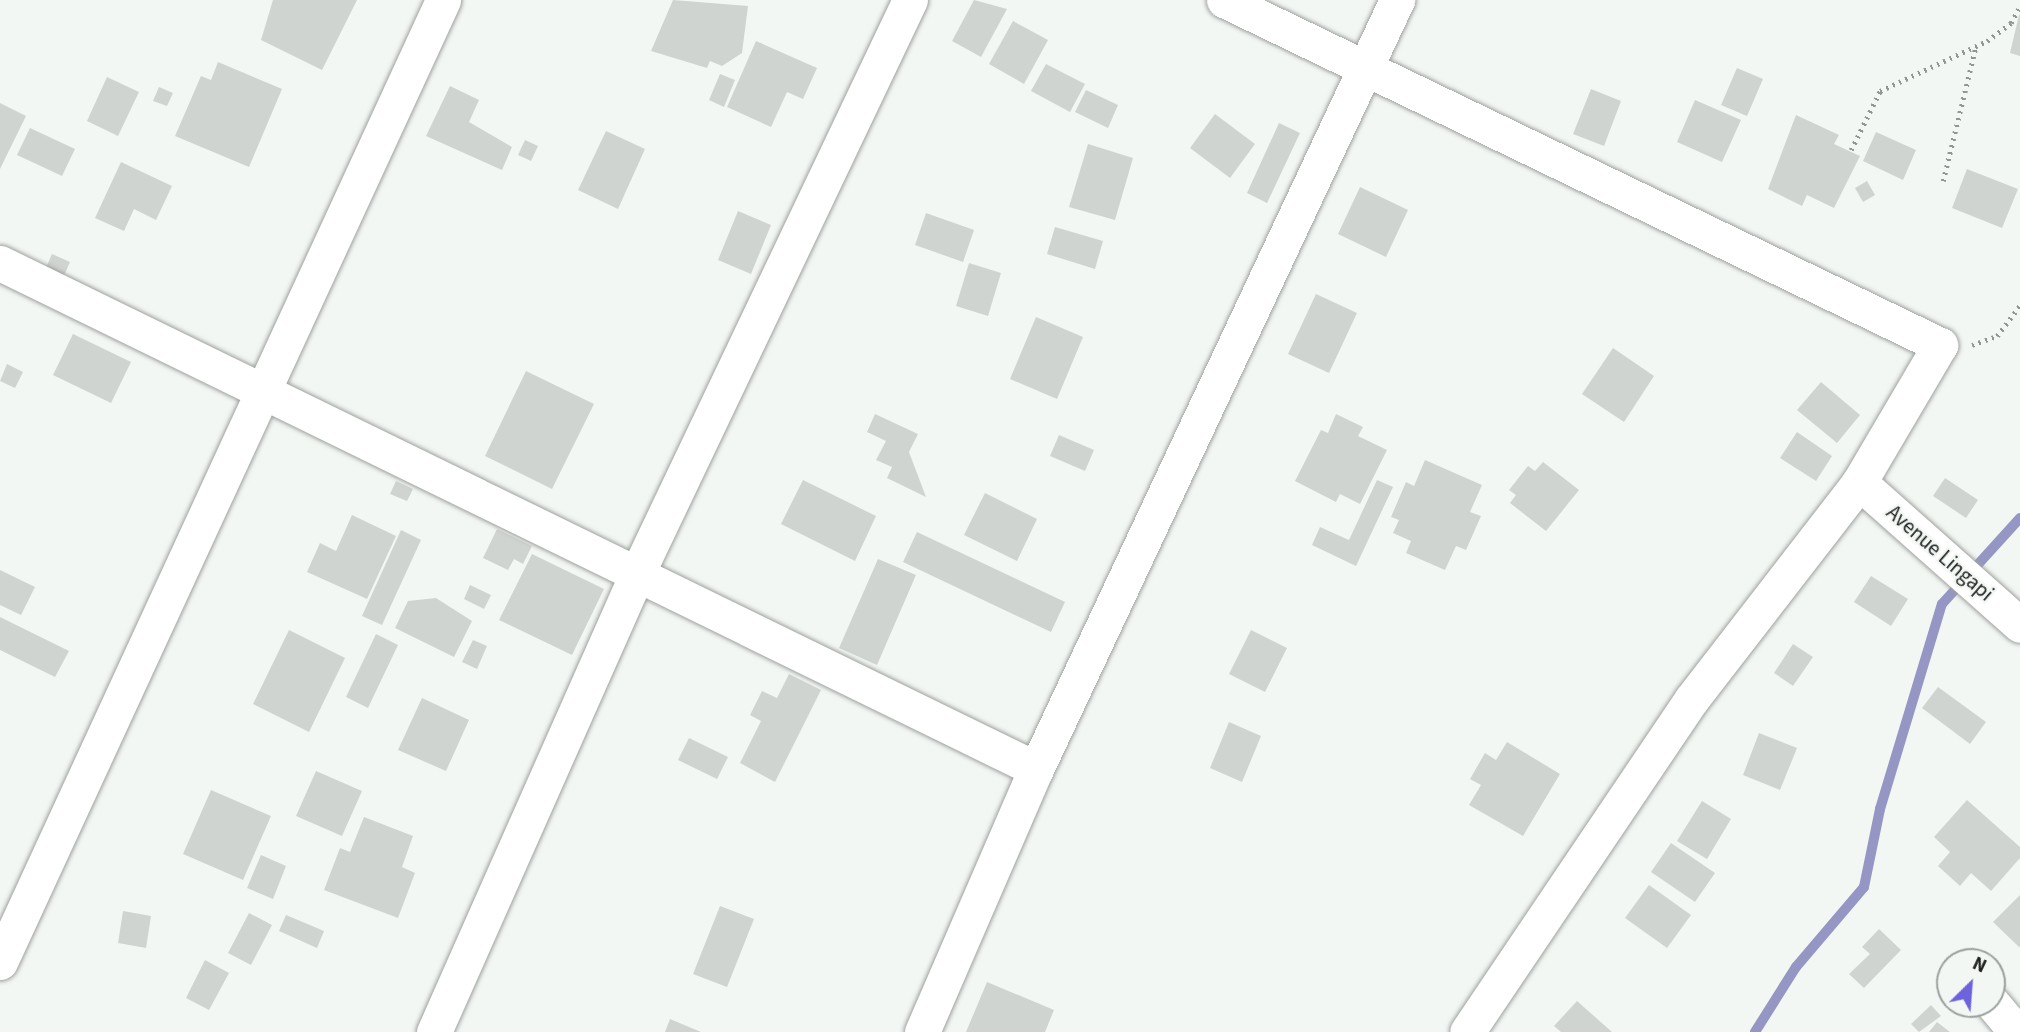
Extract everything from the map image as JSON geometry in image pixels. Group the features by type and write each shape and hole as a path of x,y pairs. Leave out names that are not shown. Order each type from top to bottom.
{"street":[{"path":"0,962 443,0"},
{"path":"434,1032 635,578 910,0"},
{"path":"1224,0 1366,65 1940,345 1858,482 1690,700 1467,1032"},
{"path":"922,1032 1036,769 1397,0"},
{"path":"0,264 266,389 635,578 1036,769"},
{"name":"Avenue Lingapi","path":"1858,482 2020,625"},
{"path":"2004,1018 2016,1032"}],"path":[{"path":"1851,150 1880,91 1976,45 2011,23 2020,6"},
{"path":"1943,181 1965,71 1976,45"},
{"path":"1940,345 1971,346 1997,336 2020,306"}],"building":[{"path":"273,0 357,0 322,70 261,40"},
{"path":"673,0 748,6 742,53 722,66 710,61 707,68 651,51"},
{"path":"974,0 1007,9 981,57 952,41"},
{"path":"2020,15 2020,56 2010,53"},
{"path":"1013,21 1048,40 1024,84 989,64"},
{"path":"756,41 817,68 803,99 787,92 771,127 727,107"},
{"path":"218,62 282,89 249,167 175,136 201,76 211,80"},
{"path":"1046,64 1085,84 1070,112 1031,91"},
{"path":"1737,68 1763,79 1747,116 1721,105"},
{"path":"720,74 735,80 724,107 709,100"},
{"path":"107,77 139,92 118,136 87,121"},
{"path":"450,86 479,100 469,122 512,147 502,170 426,136"},
{"path":"159,87 173,93 167,106 153,101"},
{"path":"1591,89 1621,101 1604,146 1573,134"},
{"path":"1086,90 1118,105 1108,128 1075,112"},
{"path":"1695,100 1741,120 1722,162 1677,142"},
{"path":"0,103 26,116 0,169"},
{"path":"1215,114 1255,144 1230,178 1190,148"},
{"path":"1796,115 1839,135 1834,144 1860,156 1834,208 1807,195 1802,206 1768,189"},
{"path":"1279,123 1300,133 1267,203 1247,193"},
{"path":"30,128 75,149 62,176 17,155"},
{"path":"606,131 645,149 618,209 578,190"},
{"path":"1876,132 1916,150 1903,180 1863,161"},
{"path":"525,140 538,146 531,161 518,155"},
{"path":"1088,144 1133,158 1115,220 1069,207"},
{"path":"121,162 172,186 156,220 134,209 124,231 95,218"},
{"path":"1967,169 2018,189 2002,228 1952,208"},
{"path":"1867,181 1875,195 1863,202 1855,188"},
{"path":"1360,187 1408,210 1386,257 1338,234"},
{"path":"738,211 771,225 751,274 718,260"},
{"path":"926,213 974,230 963,262 915,245"},
{"path":"1055,227 1103,241 1095,269 1047,254"},
{"path":"52,254 70,262 63,278 45,270"},
{"path":"969,263 1001,273 988,316 956,306"},
{"path":"1316,294 1357,313 1329,373 1288,354"},
{"path":"1036,317 1083,337 1057,399 1010,379"},
{"path":"73,334 131,362 111,403 53,375"},
{"path":"1613,348 1654,376 1624,422 1582,394"},
{"path":"7,364 23,372 15,388 0,381"},
{"path":"526,371 594,404 552,489 485,456"},
{"path":"1821,382 1860,415 1837,443 1797,410"},
{"path":"875,414 918,434 909,452 926,497 887,478 892,467 876,460 886,441 867,432"},
{"path":"1336,414 1363,427 1358,436 1387,450 1360,504 1340,494 1336,502 1295,481 1321,430 1328,433"},
{"path":"1797,432 1832,456 1816,481 1780,458"},
{"path":"1059,435 1094,450 1085,471 1050,456"},
{"path":"1425,460 1482,485 1470,512 1481,516 1466,550 1456,546 1445,570 1406,553 1411,541 1393,533 1399,520 1391,517 1406,482 1414,486"},
{"path":"1543,462 1579,490 1546,531 1510,503 1516,495 1509,490 1528,466 1535,471"},
{"path":"1945,478 1978,500 1966,518 1933,496"},
{"path":"803,480 876,516 855,561 781,524"},
{"path":"1377,480 1393,487 1356,566 1312,545 1320,527 1349,540"},
{"path":"396,481 413,489 407,501 390,494"},
{"path":"985,493 1037,519 1017,561 964,535"},
{"path":"352,515 396,536 367,599 307,572 320,543 336,551"},
{"path":"497,529 532,546 523,564 514,559 508,570 483,558"},
{"path":"401,530 421,540 382,625 362,616"},
{"path":"917,532 1065,602 1051,632 903,562"},
{"path":"532,554 604,589 572,655 499,620"},
{"path":"878,559 916,575 877,665 839,648"},
{"path":"0,570 35,587 21,615 0,605"},
{"path":"1871,576 1908,599 1891,626 1854,602"},
{"path":"470,585 491,595 484,609 464,599"},
{"path":"436,598 472,621 454,657 395,628 408,601"},
{"path":"0,617 69,651 55,677 0,650"},
{"path":"289,630 345,658 309,732 253,704"},
{"path":"1251,630 1287,648 1265,692 1229,674"},
{"path":"376,634 398,645 368,708 346,697"},
{"path":"473,640 487,646 477,669 462,662"},
{"path":"1793,644 1813,657 1793,686 1774,673"},
{"path":"789,674 821,690 775,782 740,763 761,721 750,715 762,691 777,698"},
{"path":"1938,687 1986,722 1970,744 1922,708"},
{"path":"422,698 469,720 446,771 398,750"},
{"path":"1229,722 1261,736 1242,782 1210,768"},
{"path":"1759,733 1797,748 1780,790 1743,775"},
{"path":"689,738 728,757 717,779 678,760"},
{"path":"1507,742 1560,774 1523,836 1469,805 1481,785 1470,779 1485,753 1496,760"},
{"path":"316,771 362,791 342,836 296,816"},
{"path":"211,790 271,816 243,880 183,854"},
{"path":"1967,800 2020,847 2020,858 1991,891 1971,873 1960,886 1938,866 1950,852 1934,837"},
{"path":"1702,801 1731,819 1707,859 1677,841"},
{"path":"364,817 413,836 402,867 415,873 398,918 324,890 340,848 350,852"},
{"path":"1671,843 1715,873 1695,902 1651,872"},
{"path":"261,855 286,866 273,899 247,888"},
{"path":"1649,885 1691,915 1667,948 1625,918"},
{"path":"2020,895 2020,946 2019,947 1993,922"},
{"path":"720,906 754,919 727,987 693,974"},
{"path":"123,911 151,916 146,948 118,943"},
{"path":"249,913 272,925 251,965 228,953"},
{"path":"286,915 324,931 317,948 279,931"},
{"path":"1879,929 1901,950 1864,988 1849,974 1870,954 1862,947"},
{"path":"205,960 229,973 209,1010 186,998"},
{"path":"987,982 1054,1010 1045,1032 966,1032"},
{"path":"1577,1001 1612,1032 1561,1032 1554,1026"},
{"path":"1931,1005 1936,1010 1936,1018 1938,1018 1919,1032 1911,1024"},
{"path":"670,1019 701,1032 665,1032"},
{"path":"1937,1022 1950,1032 1929,1032"}],"waterway":[{"path":"1755,1032 1796,967 1864,887 1880,809 1942,604 2020,518"}]}
